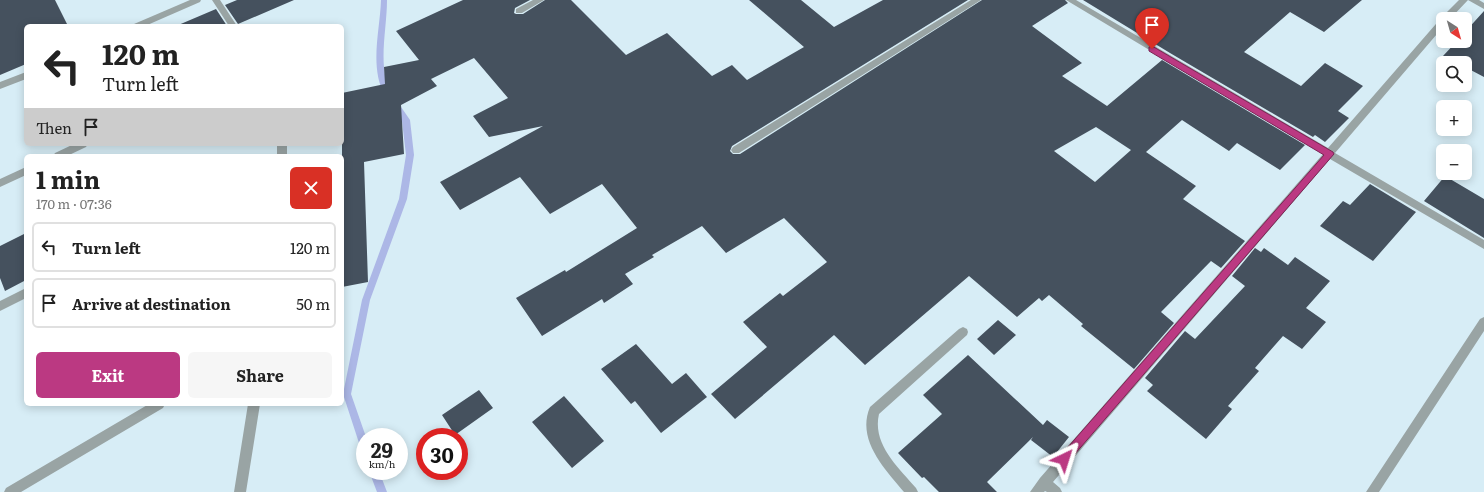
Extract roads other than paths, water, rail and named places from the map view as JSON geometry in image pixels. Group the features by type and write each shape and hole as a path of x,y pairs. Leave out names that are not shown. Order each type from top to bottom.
{"street":[{"path":"143,24 197,0"},
{"path":"216,0 232,24"},
{"path":"519,10 540,0"},
{"path":"736,150 977,0"},
{"path":"1070,0 1484,245"},
{"path":"1452,12 1464,0"},
{"path":"1472,0 1484,6"},
{"path":"1036,492 1436,30"},
{"path":"0,86 24,76"},
{"path":"62,154 79,146"},
{"path":"0,184 24,172"},
{"path":"0,306 24,293"},
{"path":"1372,492 1484,322"},
{"path":"912,492 878,448 871,433 871,419 874,411 963,332"},
{"path":"10,492 156,406"},
{"path":"240,492 254,406"},
{"path":"1044,482 1056,492"}],"waterway":[{"path":"384,0 380,62 383,85 387,94"},
{"path":"359,428 347,394 366,300 403,199 410,155 406,120 396,106"},
{"path":"377,480 382,492"}]}
